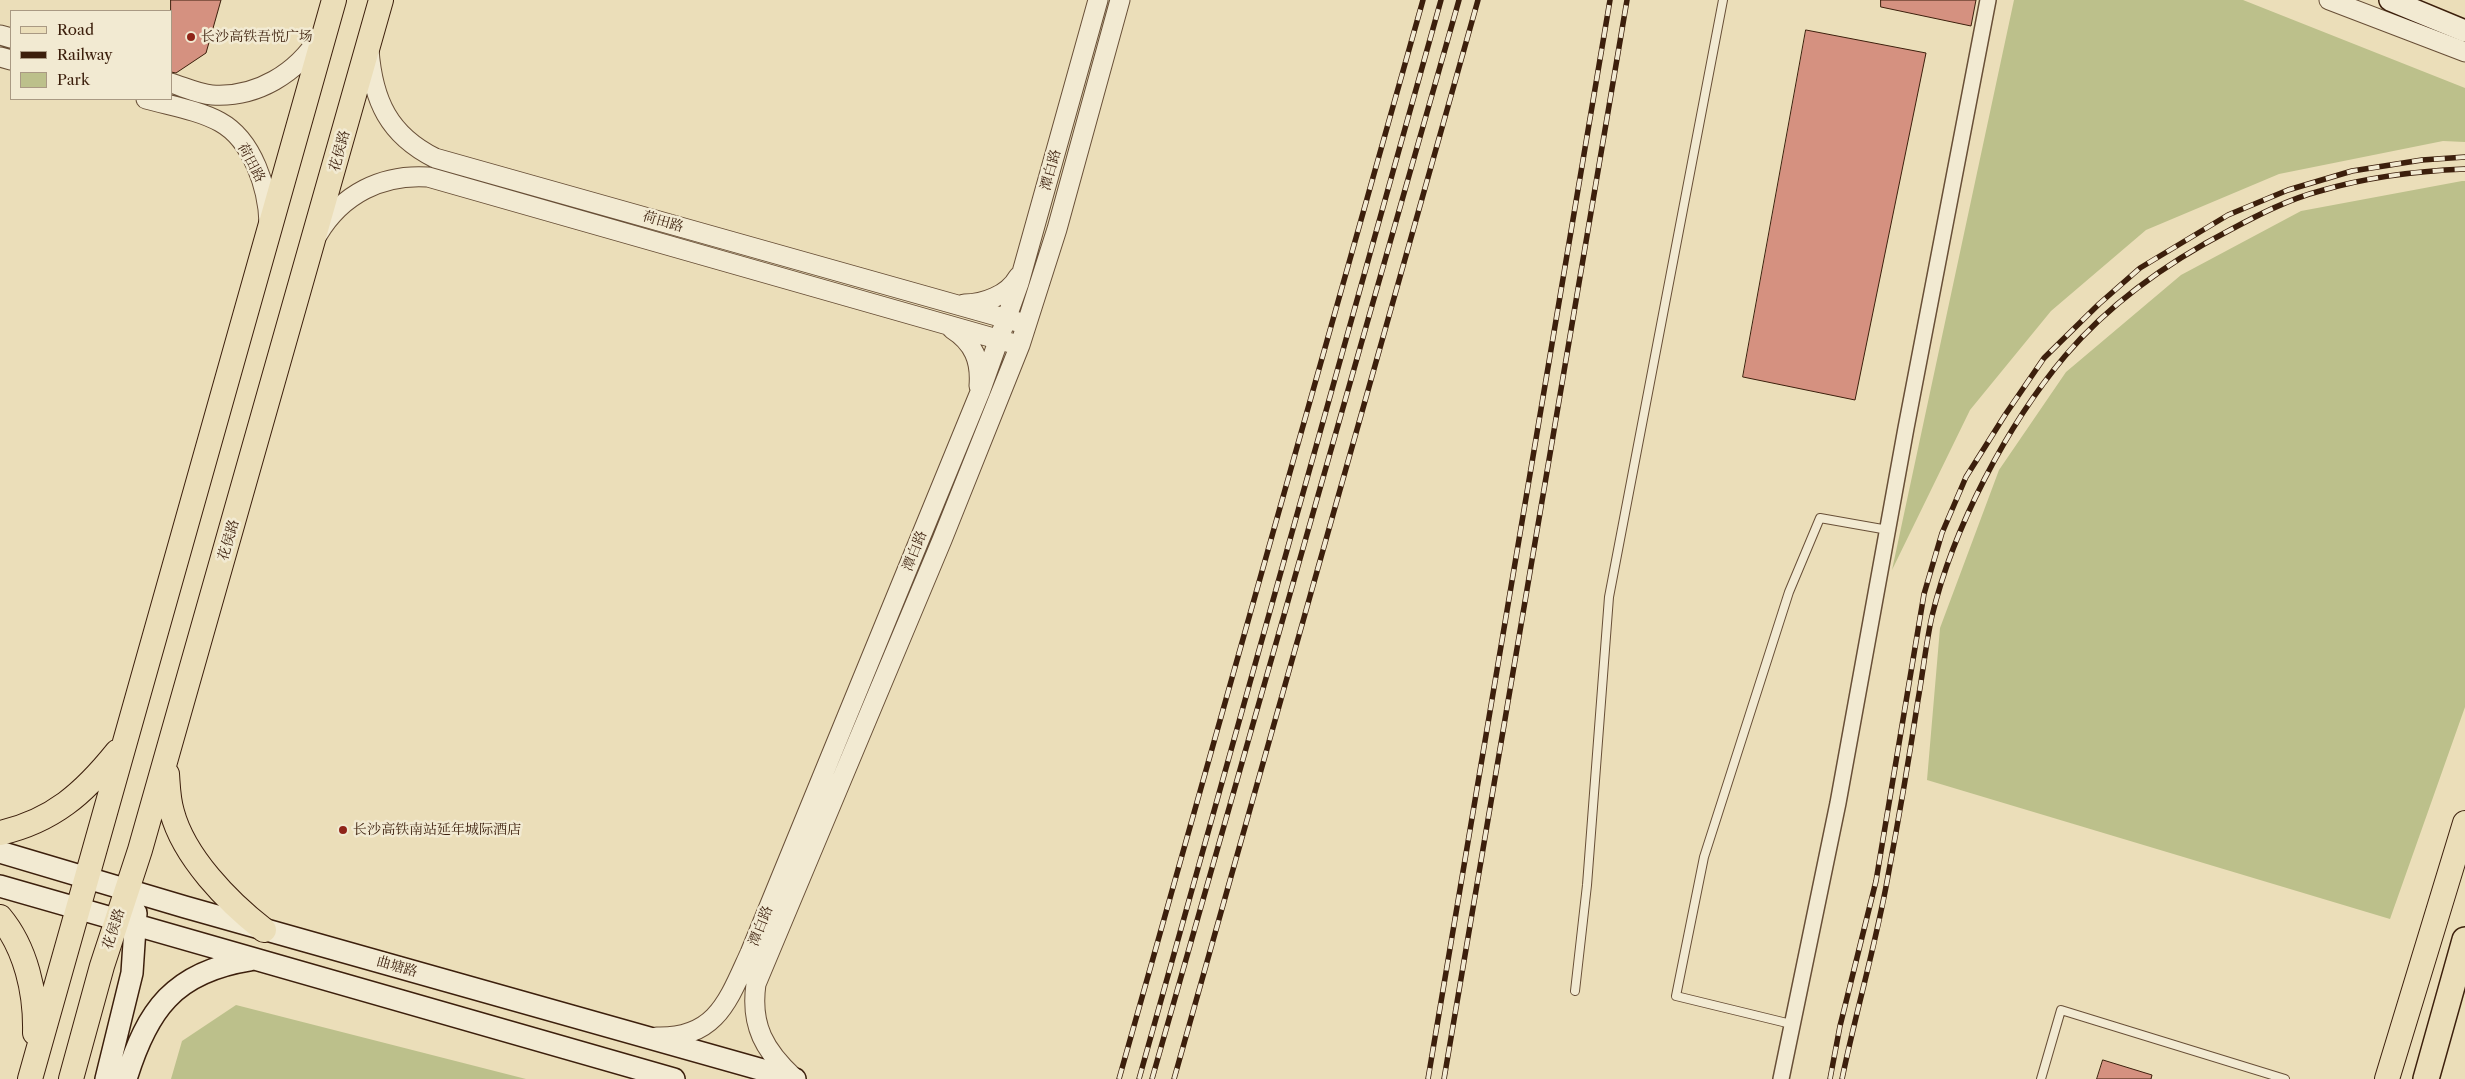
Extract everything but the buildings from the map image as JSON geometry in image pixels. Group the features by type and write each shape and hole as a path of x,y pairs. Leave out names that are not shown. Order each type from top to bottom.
{"highway":[{"path":"2426,1079 2465,940"},
{"path":"2439,1079 2465,996"}],"main road":[{"path":"30,1072 334,0"},
{"name":"花侯路","path":"71,1079 126,923 140,850 382,0"},
{"path":"2390,0 2465,31"},
{"path":"0,833 25,826 56,812 79,796 123,745"},
{"path":"166,759 168,796 172,813 187,845 227,897 264,930"},
{"path":"2387,1079 2465,823"},
{"name":"曲塘路","path":"0,852 264,930 794,1079"},
{"path":"0,886 645,1074 674,1079"},
{"path":"0,917 8,926 28,971 35,1023 30,1072"},
{"path":"106,1079 132,973 126,923"},
{"path":"126,1079 135,1048 158,1007 184,984 214,968 253,959"}],"street":[{"name":"潭白路","path":"647,1037 684,1035 702,1029 715,1016 730,995 750,953 859,691 999,340 1024,265 1098,0"},
{"name":"潭白路","path":"794,1079 776,1061 766,1046 758,1026 753,1005 756,984 942,540 1020,345 1057,229 1120,0"},
{"path":"1780,1079 1838,803 1988,0"},
{"path":"2329,0 2465,52"},
{"path":"172,83 210,94 230,95 260,88 302,61 326,26"},
{"name":"荷田路","path":"369,42 376,88 388,117 408,141 435,158 1027,324"},
{"name":"荷田路","path":"150,100 205,115 222,124 234,134 245,147 261,180 269,211 270,228"},
{"name":"荷田路","path":"314,242 333,213 359,192 374,184 392,179 411,176 428,177 1020,345"},
{"path":"955,304 971,304 998,296 1016,280 1024,265"},
{"path":"940,323 960,334 975,352 980,376 978,396"}],"lane":[{"path":"1575,991 1587,885 1609,597 1723,0"},
{"path":"1792,1024 1676,996 1704,857 1789,592 1820,518 1888,530"},
{"path":"2041,1079 2061,1010 2285,1079"}],"green space":[{"path":"2014,0 2243,0 2465,88 2465,142 2443,141 2279,174 2146,230 2051,311 1970,410 1892,570"},
{"path":"2465,181 2465,707 2390,919 1927,780 1940,628 1999,470 2066,372 2181,275 2301,211"},
{"path":"236,1005 526,1079 171,1079 182,1041"}],"railway":[{"path":"1119,1079 1423,0"},
{"path":"1139,1079 1441,0"},
{"path":"1152,1079 1459,0"},
{"path":"1174,1079 1478,0"},
{"path":"1428,1079 1610,0"},
{"path":"1444,1079 1627,0"},
{"path":"1830,1079 1840,1026 1876,881 1924,594 1942,533 1966,477 2044,358 2099,304 2140,268 2228,215 2288,190 2352,171 2422,160 2465,157"},
{"path":"1842,1079 1883,901 1904,788 1926,647 1941,582 1953,548 1985,479 2003,445 2043,383 2065,356 2101,318 2121,301 2185,255 2252,219 2297,198 2356,182 2428,171 2465,169"}],"place":[{"name":"长沙高铁吾悦广场","path":"191,37"},
{"name":"长沙高铁南站延年城际酒店","path":"343,830"}]}
